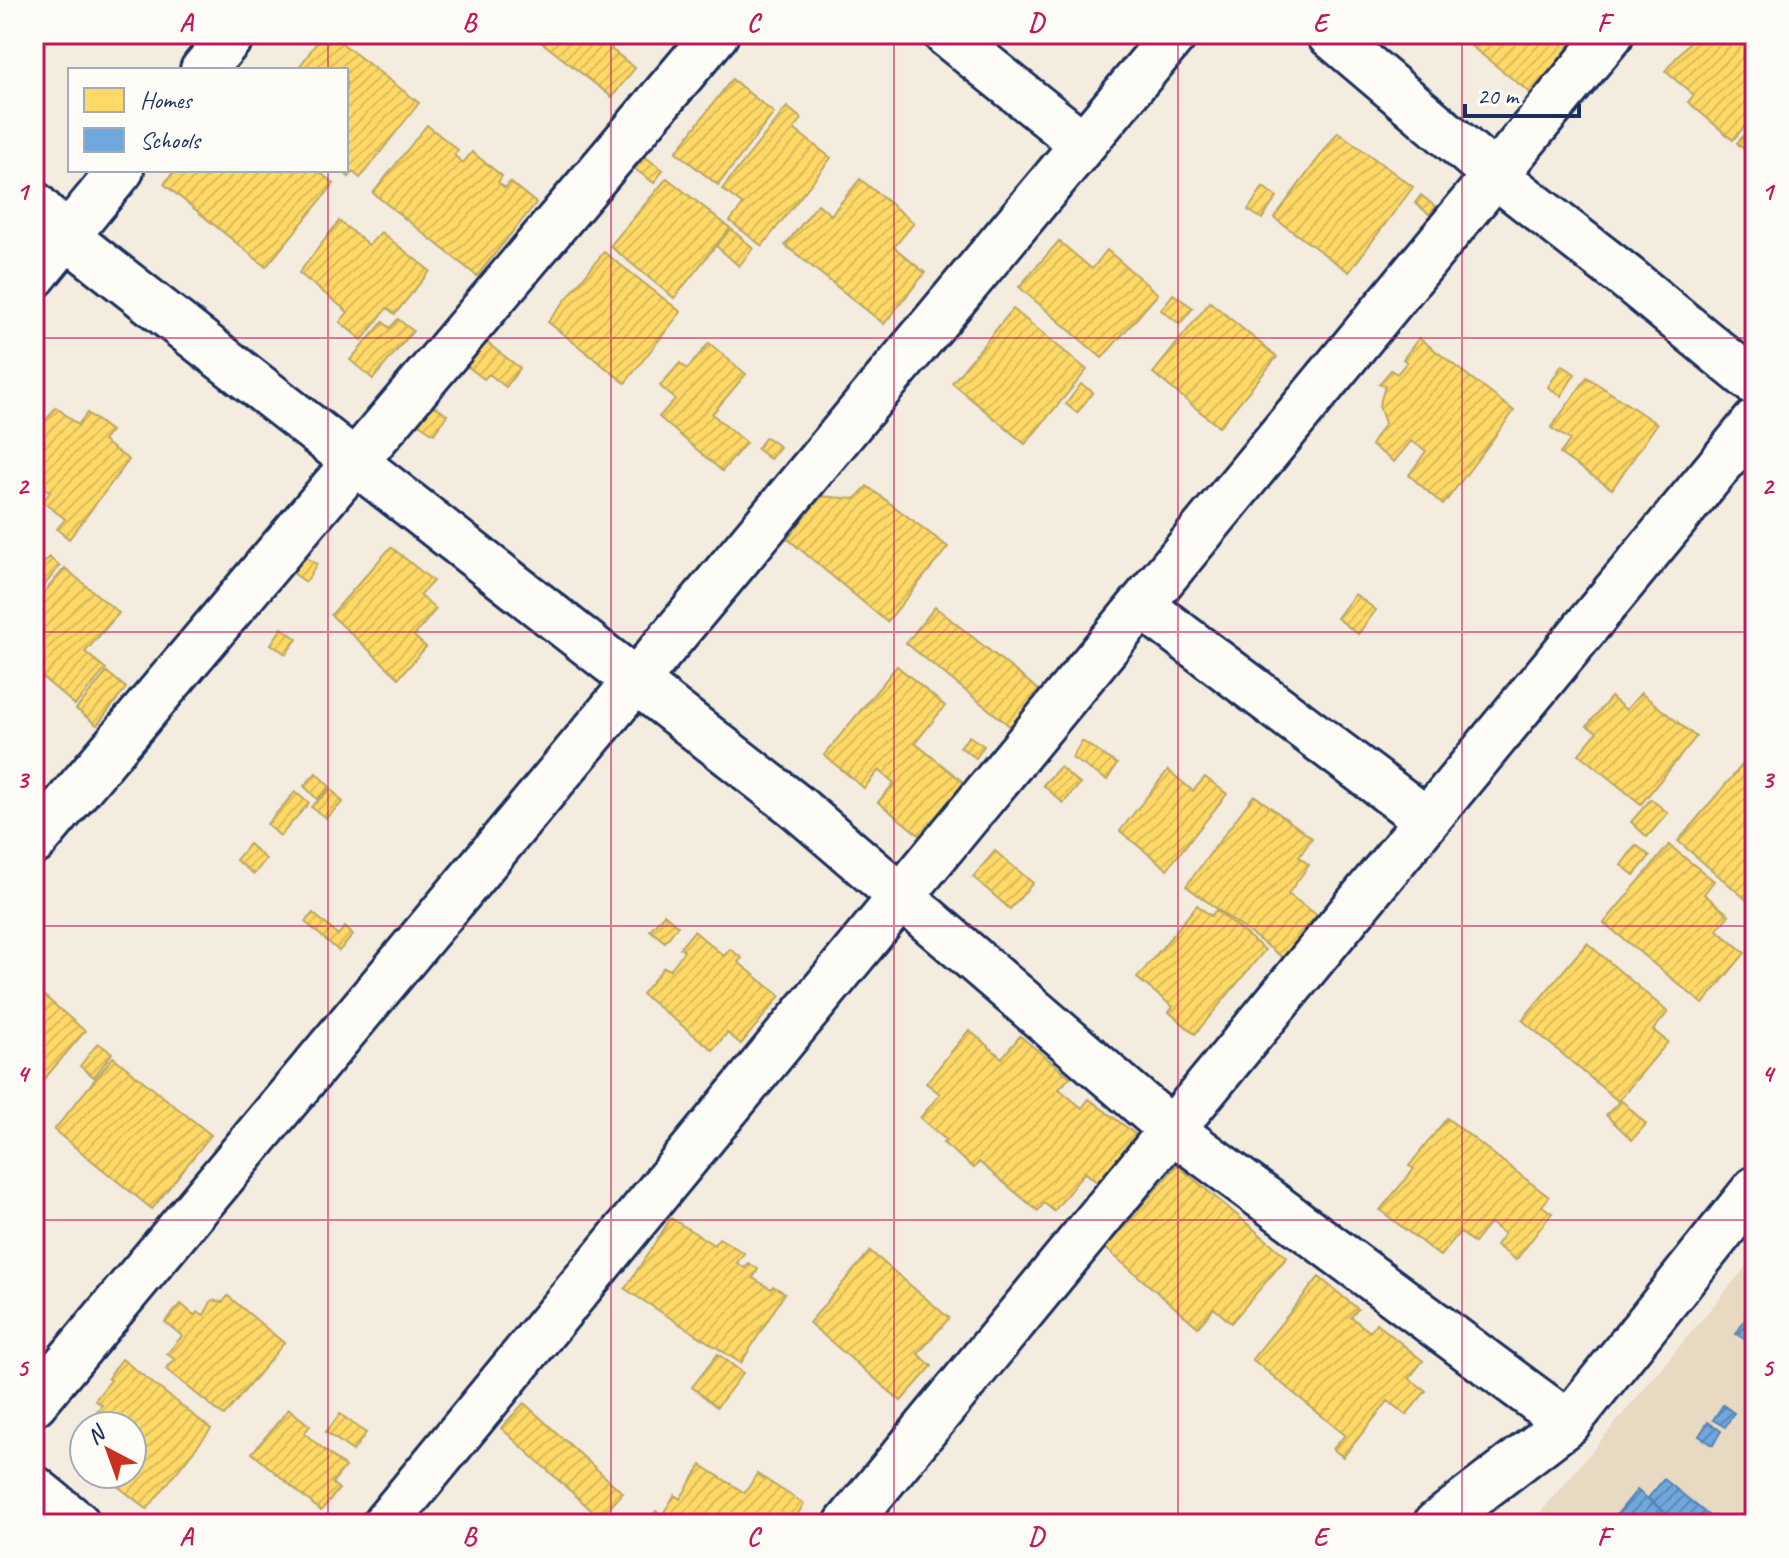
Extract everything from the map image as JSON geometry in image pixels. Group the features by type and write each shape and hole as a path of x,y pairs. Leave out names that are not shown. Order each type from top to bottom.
{"street":[{"path":"205,68 233,34"},
{"path":"34,842 716,34"},
{"path":"946,34 1083,144"},
{"path":"34,1403 1175,34"},
{"path":"1329,34 1495,175 1755,383"},
{"path":"385,1524 1611,34"},
{"path":"34,276 119,172"},
{"path":"34,204 67,237 797,807 1172,1130 1568,1423"},
{"path":"847,1524 1755,422"},
{"path":"1141,605 1427,820"},
{"path":"1436,1524 1568,1423 1755,1189"},
{"path":"34,1488 78,1524"}],"shaded area":[{"path":"1755,1256 1755,1524 1531,1524"}],"building: Homes":[{"path":"323,34 330,34 419,103 360,178 353,172 349,177 343,172 348,172 348,68 298,68"},
{"path":"531,34 623,34 611,49 635,68 612,97"},
{"path":"1456,34 1592,34 1539,100"},
{"path":"1696,34 1737,34 1745,41 1751,35 1755,38 1755,114 1733,140 1688,102 1694,95 1665,71"},
{"path":"732,79 774,113 718,185 676,152"},
{"path":"787,107 802,119 794,129 831,158 762,246 730,221 743,205 722,189"},
{"path":"1755,123 1755,139 1745,150 1737,143"},
{"path":"427,125 458,150 454,155 463,163 472,152 502,176 498,182 505,188 510,182 536,203 477,276 373,193"},
{"path":"1338,132 1413,187 1349,272 1274,218"},
{"path":"644,156 663,170 654,183 635,169"},
{"path":"173,172 319,172 334,184 266,267 164,184"},
{"path":"667,178 730,228 674,298 610,246"},
{"path":"860,179 914,223 894,247 925,273 884,324 785,245 818,204 831,215"},
{"path":"1263,187 1277,197 1262,219 1248,210"},
{"path":"1421,195 1436,207 1429,214 1415,203"},
{"path":"339,221 369,245 381,232 430,271 395,314 387,308 362,340 340,322 348,312 299,273"},
{"path":"731,229 753,248 739,266 716,246"},
{"path":"1059,241 1092,269 1107,250 1158,294 1102,358 1019,287"},
{"path":"604,252 681,312 625,383 548,322"},
{"path":"1173,294 1193,308 1180,324 1161,310"},
{"path":"1210,302 1277,357 1219,427 1153,373"},
{"path":"1013,309 1087,370 1025,444 952,383"},
{"path":"398,319 413,331 373,379 350,360 383,322 390,328"},
{"path":"1419,338 1514,411 1443,505 1409,475 1426,451 1411,441 1394,462 1371,445 1385,423 1379,406 1385,386 1379,384 1391,370 1397,374 1407,362 1403,359"},
{"path":"486,342 520,368 506,387 489,374 484,379 467,366"},
{"path":"709,343 746,374 712,414 746,443 722,471 659,417 675,399 660,386 680,363 687,369"},
{"path":"1562,365 1575,374 1561,396 1548,387"},
{"path":"1587,377 1657,424 1612,489 1560,454 1570,440 1551,428"},
{"path":"1081,384 1093,392 1077,413 1066,404"},
{"path":"431,403 447,415 434,434 417,423"},
{"path":"56,407 78,425 87,413 111,431 103,441 129,460 69,539 57,529 65,519 43,502 50,492 40,484 34,492 34,436"},
{"path":"766,437 780,447 770,459 757,449"},
{"path":"867,486 948,547 887,622 788,539 820,496 855,499"},
{"path":"391,547 433,581 420,595 436,609 414,636 426,647 399,678 331,615"},
{"path":"297,552 317,564 306,582 286,568"},
{"path":"49,557 60,566 34,598 34,574"},
{"path":"65,568 119,613 85,652 106,669 75,705 34,670 34,604"},
{"path":"1355,594 1376,610 1358,634 1337,618"},
{"path":"935,607 1045,695 1016,731 906,643"},
{"path":"282,628 297,639 286,654 271,644"},
{"path":"897,666 945,706 915,743 968,786 924,839 878,802 894,783 879,770 864,788 824,755"},
{"path":"107,672 126,688 97,725 76,709"},
{"path":"1641,693 1696,737 1641,804 1579,754 1597,732 1587,726 1611,697 1626,710"},
{"path":"969,736 984,746 976,758 960,747"},
{"path":"1082,741 1117,764 1107,780 1072,758"},
{"path":"1743,764 1755,775 1755,907 1678,841"},
{"path":"1060,767 1080,784 1063,803 1043,785"},
{"path":"1168,770 1193,791 1205,777 1227,794 1167,869 1120,831"},
{"path":"316,773 330,787 317,799 304,786"},
{"path":"331,789 343,802 326,818 311,807"},
{"path":"295,792 309,803 280,836 267,824"},
{"path":"1254,795 1312,838 1299,857 1309,865 1288,894 1317,915 1285,959 1186,886"},
{"path":"1651,799 1668,813 1647,837 1631,822"},
{"path":"249,844 266,859 254,874 236,860"},
{"path":"1636,845 1650,856 1634,875 1621,865"},
{"path":"1669,845 1714,881 1704,894 1729,915 1717,930 1745,953 1703,1004 1604,923"},
{"path":"995,851 1033,883 1010,909 973,877"},
{"path":"1197,905 1211,916 1216,910 1265,950 1195,1034 1169,1012 1173,1007 1137,978"},
{"path":"313,913 338,935 345,927 353,935 339,951 305,922"},
{"path":"664,914 678,926 665,942 650,930"},
{"path":"694,931 724,956 730,949 742,958 738,962 780,996 741,1044 727,1033 713,1050 642,994 664,967 670,970 684,951 680,948"},
{"path":"1587,943 1668,1012 1653,1030 1668,1042 1618,1101 1522,1020"},
{"path":"34,987 85,1031 34,1091"},
{"path":"969,1030 1002,1058 1020,1036 1070,1077 1059,1089 1082,1108 1089,1099 1143,1140 1113,1176 1107,1171 1098,1183 1085,1172 1054,1211 1044,1203 1038,1211 979,1162 974,1168 943,1143 946,1140 920,1118 940,1094 926,1083"},
{"path":"98,1043 112,1053 94,1077 80,1066"},
{"path":"113,1057 211,1135 152,1209 54,1130"},
{"path":"1621,1100 1646,1124 1632,1140 1606,1115"},
{"path":"1447,1118 1549,1197 1542,1206 1552,1213 1516,1260 1496,1245 1504,1234 1490,1223 1474,1243 1460,1232 1440,1256 1380,1210 1414,1169 1409,1166"},
{"path":"1177,1165 1287,1257 1231,1323 1214,1308 1198,1327 1105,1248"},
{"path":"671,1218 714,1245 719,1238 744,1253 737,1263 745,1268 748,1263 758,1269 753,1278 785,1293 741,1363 625,1289"},
{"path":"870,1251 949,1318 918,1354 932,1366 901,1401 809,1323"},
{"path":"1319,1277 1358,1309 1351,1317 1370,1332 1376,1323 1423,1361 1409,1378 1426,1391 1406,1415 1388,1401 1343,1457 1333,1449 1345,1435 1252,1359"},
{"path":"228,1296 284,1343 224,1416 166,1369 174,1359 167,1354 182,1336 165,1322 181,1304 194,1315 198,1312 204,1315 212,1300 223,1302"},
{"path":"718,1354 743,1373 717,1407 692,1387"},
{"path":"122,1359 211,1429 147,1509 123,1490 148,1490 148,1410 98,1410 102,1405 95,1400 111,1380 108,1378"},
{"path":"524,1403 623,1493 600,1518 501,1428"},
{"path":"289,1409 310,1426 304,1433 345,1467 332,1483 339,1489 321,1511 252,1453"},
{"path":"340,1414 366,1433 353,1451 326,1432"},
{"path":"701,1465 745,1493 757,1474 804,1504 791,1524 683,1524 664,1512 675,1495 680,1499"},
{"path":"656,1511 673,1524 647,1524"}],"building: Schools":[{"path":"1753,1307 1755,1327 1746,1340 1736,1334"},
{"path":"1723,1405 1734,1413 1725,1427 1713,1420"},
{"path":"1708,1422 1721,1431 1713,1445 1699,1436"},
{"path":"1664,1479 1719,1524 1680,1524 1648,1498"},
{"path":"1637,1490 1678,1524 1609,1524"}]}
